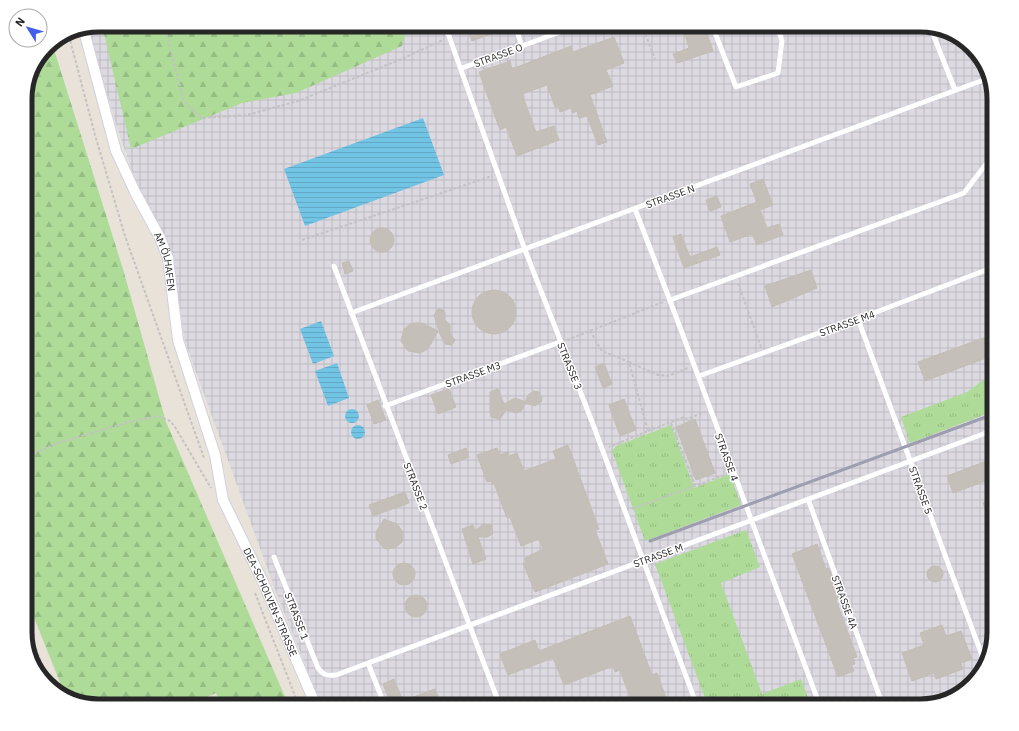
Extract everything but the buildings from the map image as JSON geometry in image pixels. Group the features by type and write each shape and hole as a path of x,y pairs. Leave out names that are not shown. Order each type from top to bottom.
{"street":[{"name":"AM ÖLHAFEN","path":"85,33 116,151 135,192 160,238 168,258 178,340 215,455 223,500"},
{"name":"DEA-SCHOLVEN-STRASSE","path":"223,500 263,582 313,699"}],"lane":[{"name":"STRASSE 3","path":"448,32 462,68 525,250 626,512 695,699"},
{"path":"517,32 522,46"},
{"name":"STRASSE O","path":"462,68 560,32"},
{"path":"715,32 736,87 778,73 782,41 779,32"},
{"path":"933,34 955,90"},
{"name":"STRASSE N","path":"351,313 984,80"},
{"path":"670,300 964,193 987,163"},
{"name":"STRASSE 4","path":"635,209 695,365 750,520 817,699"},
{"name":"STRASSE 2","path":"334,266 385,406 497,699"},
{"name":"STRASSE M4","path":"699,376 858,319 987,269"},
{"name":"STRASSE 5","path":"858,319 982,656"},
{"name":"STRASSE M3","path":"385,406 560,342"},
{"name":"STRASSE M","path":"322,673 328,676 336,675 469,624 987,433"},
{"name":"STRASSE 4A","path":"808,499 880,699"},
{"name":"STRASSE 1","path":"274,557 318,668 322,673"},
{"path":"368,663 382,699"}],"path":[{"path":"166,32 184,102 201,118 247,115 298,101 404,58 450,37"},
{"path":"645,32 655,59"},
{"path":"302,240 499,174"},
{"path":"735,276 763,354"},
{"path":"560,342 670,300"},
{"path":"590,331 602,351 658,375 668,376 695,365"},
{"path":"629,362 648,431"},
{"path":"602,450 671,422 710,410"},
{"path":"32,454 58,443 129,422 158,416 170,421 175,426 205,480 220,501 223,500"},
{"path":"671,422 695,486"},
{"path":"626,512 733,472"},
{"path":"32,640 44,670"}],"shaded area":[{"path":"99,32 920,32 942,36 961,46 973,58 980,69 986,86 987,99 987,632 986,645 983,654 973,673 961,685 950,692 933,698 920,699 319,699 277,595 185,342 171,248 137,186 116,124 90,33"}],"green space":[{"path":"104,32 406,32 402,46 296,93 242,103 131,149"},
{"path":"54,50 123,269 166,422 286,699 218,699 216,693 203,699 99,699 86,698 69,692 62,688 32,612 32,94 34,81 39,69 46,58"},
{"path":"987,377 987,414 910,443 901,417 967,392"},
{"path":"671,425 694,488 730,474 741,505 645,541 612,451 616,446"},
{"path":"746,530 760,567 721,583 762,694 801,679 808,699 705,699 655,564"}],"water":[{"path":"423,118 444,175 305,226 284,169"},
{"path":"321,321 334,356 313,364 300,329"},
{"path":"337,363 349,398 328,406 315,371"},
{"path":"352,409 357,411 359,416 357,421 352,423 347,421 345,416 347,411"},
{"path":"358,425 363,427 365,432 363,437 358,439 353,437 351,432 353,427"}],"railway":[{"path":"650,541 987,417"}]}
